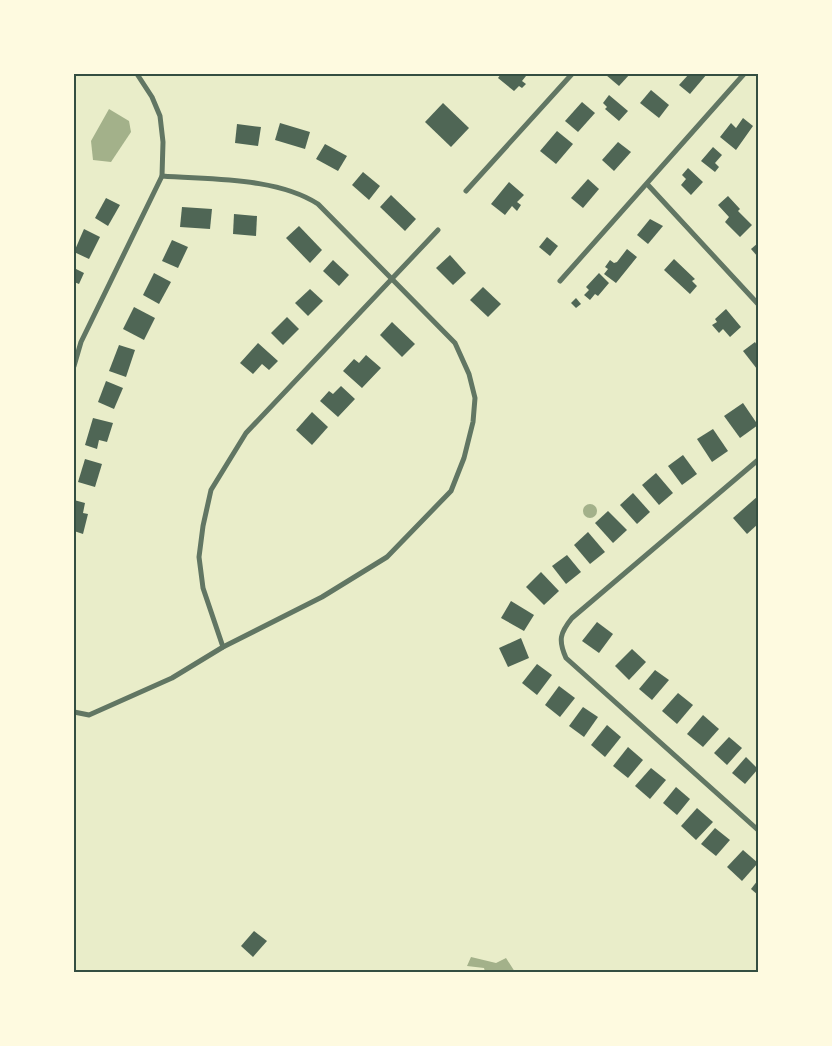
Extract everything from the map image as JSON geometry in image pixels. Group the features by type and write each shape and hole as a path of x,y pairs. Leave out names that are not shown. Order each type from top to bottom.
{"street":[{"path":"74,366 80,342 162,176 163,142 160,116 152,97 137,74"},
{"path":"466,191 572,74"},
{"path":"560,282 648,185 744,74"},
{"path":"74,712 89,715 172,678 223,647 298,610 387,558 451,492 464,458 473,422 475,398 469,374 455,343 318,204 304,195 265,185 162,176"},
{"path":"648,185 758,304"},
{"path":"223,647 203,588 199,558 202,526 211,490 246,433 438,230"},
{"path":"758,460 572,618 561,632 560,646 566,658 758,830"}],"shaded area":[{"path":"109,109 129,121 131,132 111,162 93,160 91,141"},
{"path":"587,504 593,504 597,511 593,518 587,518 583,514 583,508"},
{"path":"471,957 496,963 506,958 515,972 485,972 484,968 467,966"}],"building":[{"path":"501,74 510,76 512,74 522,74 526,76 522,81 526,84 522,88 519,86 514,91 498,78"},
{"path":"630,74 619,86 606,75"},
{"path":"689,74 707,74 690,94 679,85"},
{"path":"651,90 669,105 659,118 640,103"},
{"path":"609,95 628,111 619,121 605,109 607,107 603,103"},
{"path":"582,102 595,113 578,132 565,121"},
{"path":"443,103 469,128 451,147 425,122"},
{"path":"743,118 753,126 736,150 720,137 731,123 736,128"},
{"path":"280,123 310,132 305,149 275,140"},
{"path":"237,124 261,127 258,146 235,143"},
{"path":"557,131 573,144 556,164 540,151"},
{"path":"618,142 631,152 614,171 602,160"},
{"path":"325,144 347,156 338,171 316,159"},
{"path":"713,147 722,155 715,163 719,167 715,172 701,161"},
{"path":"688,168 703,182 691,195 681,185 686,179 682,175"},
{"path":"363,172 380,186 369,200 352,185"},
{"path":"588,179 599,189 583,208 571,198"},
{"path":"509,182 524,195 517,202 521,205 517,211 512,206 505,215 491,204"},
{"path":"391,195 416,219 405,231 380,207"},
{"path":"728,196 740,209 738,211 752,225 740,237 725,222 729,217 718,205"},
{"path":"106,198 120,205 108,226 95,218"},
{"path":"182,207 212,209 210,229 180,227"},
{"path":"234,214 257,216 256,236 233,234"},
{"path":"650,219 663,226 648,244 637,235"},
{"path":"299,226 322,250 310,263 286,238"},
{"path":"84,229 100,237 89,259 74,252"},
{"path":"547,237 558,246 550,256 539,247"},
{"path":"172,240 188,247 178,268 162,261"},
{"path":"758,243 758,257 751,249"},
{"path":"627,249 637,257 616,283 604,274 608,269 605,267 610,260 614,263 617,262"},
{"path":"450,255 466,273 453,285 436,268"},
{"path":"674,259 695,279 692,281 697,286 690,294 664,270"},
{"path":"333,260 349,275 339,286 323,271"},
{"path":"74,268 84,273 79,284 74,282"},
{"path":"154,273 171,282 159,304 143,295"},
{"path":"599,273 609,283 598,296 595,294 590,300 584,295 589,290 586,287"},
{"path":"483,287 501,304 488,317 470,300"},
{"path":"310,289 323,301 308,316 295,303"},
{"path":"576,298 581,304 576,308 571,303"},
{"path":"134,307 155,318 144,340 123,329"},
{"path":"726,309 741,327 730,337 723,329 719,333 712,325 717,322 715,319"},
{"path":"287,317 299,329 283,345 271,333"},
{"path":"392,322 415,344 402,357 380,335"},
{"path":"755,342 758,347 757,369 743,351"},
{"path":"258,343 278,361 269,370 262,364 253,374 240,363"},
{"path":"119,345 135,350 126,377 109,371"},
{"path":"366,355 381,368 362,388 343,371 354,359 359,363"},
{"path":"106,381 123,388 114,409 98,402"},
{"path":"341,386 355,399 338,417 320,401 329,391 333,394"},
{"path":"743,403 758,425 740,438 724,416"},
{"path":"312,412 328,427 312,445 296,430"},
{"path":"93,418 113,423 107,442 99,440 97,449 85,445"},
{"path":"713,429 728,451 712,462 697,439"},
{"path":"683,455 697,474 682,485 668,466"},
{"path":"85,459 102,464 95,487 78,482"},
{"path":"656,473 673,493 659,505 642,485"},
{"path":"633,493 650,512 637,524 620,505"},
{"path":"758,496 758,524 747,534 733,518"},
{"path":"74,500 85,503 83,513 88,514 83,534 74,531"},
{"path":"608,511 627,530 613,543 595,523"},
{"path":"588,532 605,552 590,564 574,545"},
{"path":"567,555 581,572 566,584 552,566"},
{"path":"541,572 559,591 544,605 526,587"},
{"path":"511,601 534,615 524,631 501,618"},
{"path":"597,622 613,634 599,653 582,641"},
{"path":"521,638 529,658 508,667 499,648"},
{"path":"632,649 646,662 629,680 615,666"},
{"path":"537,664 552,675 537,695 522,683"},
{"path":"655,670 669,680 652,700 639,689"},
{"path":"559,686 575,698 560,717 545,705"},
{"path":"678,693 693,705 677,724 662,711"},
{"path":"583,707 598,717 584,737 569,726"},
{"path":"703,715 719,729 703,747 687,734"},
{"path":"607,725 621,737 605,757 591,745"},
{"path":"729,737 742,748 727,765 714,753"},
{"path":"628,747 643,760 628,778 613,766"},
{"path":"746,757 758,769 745,784 732,773"},
{"path":"651,768 666,780 650,799 635,786"},
{"path":"676,787 690,799 677,815 663,803"},
{"path":"697,808 713,822 696,840 681,826"},
{"path":"715,828 730,840 716,856 701,844"},
{"path":"743,850 758,863 742,881 727,867"},
{"path":"758,880 758,895 751,889"},
{"path":"254,931 267,941 253,957 241,946"}]}
